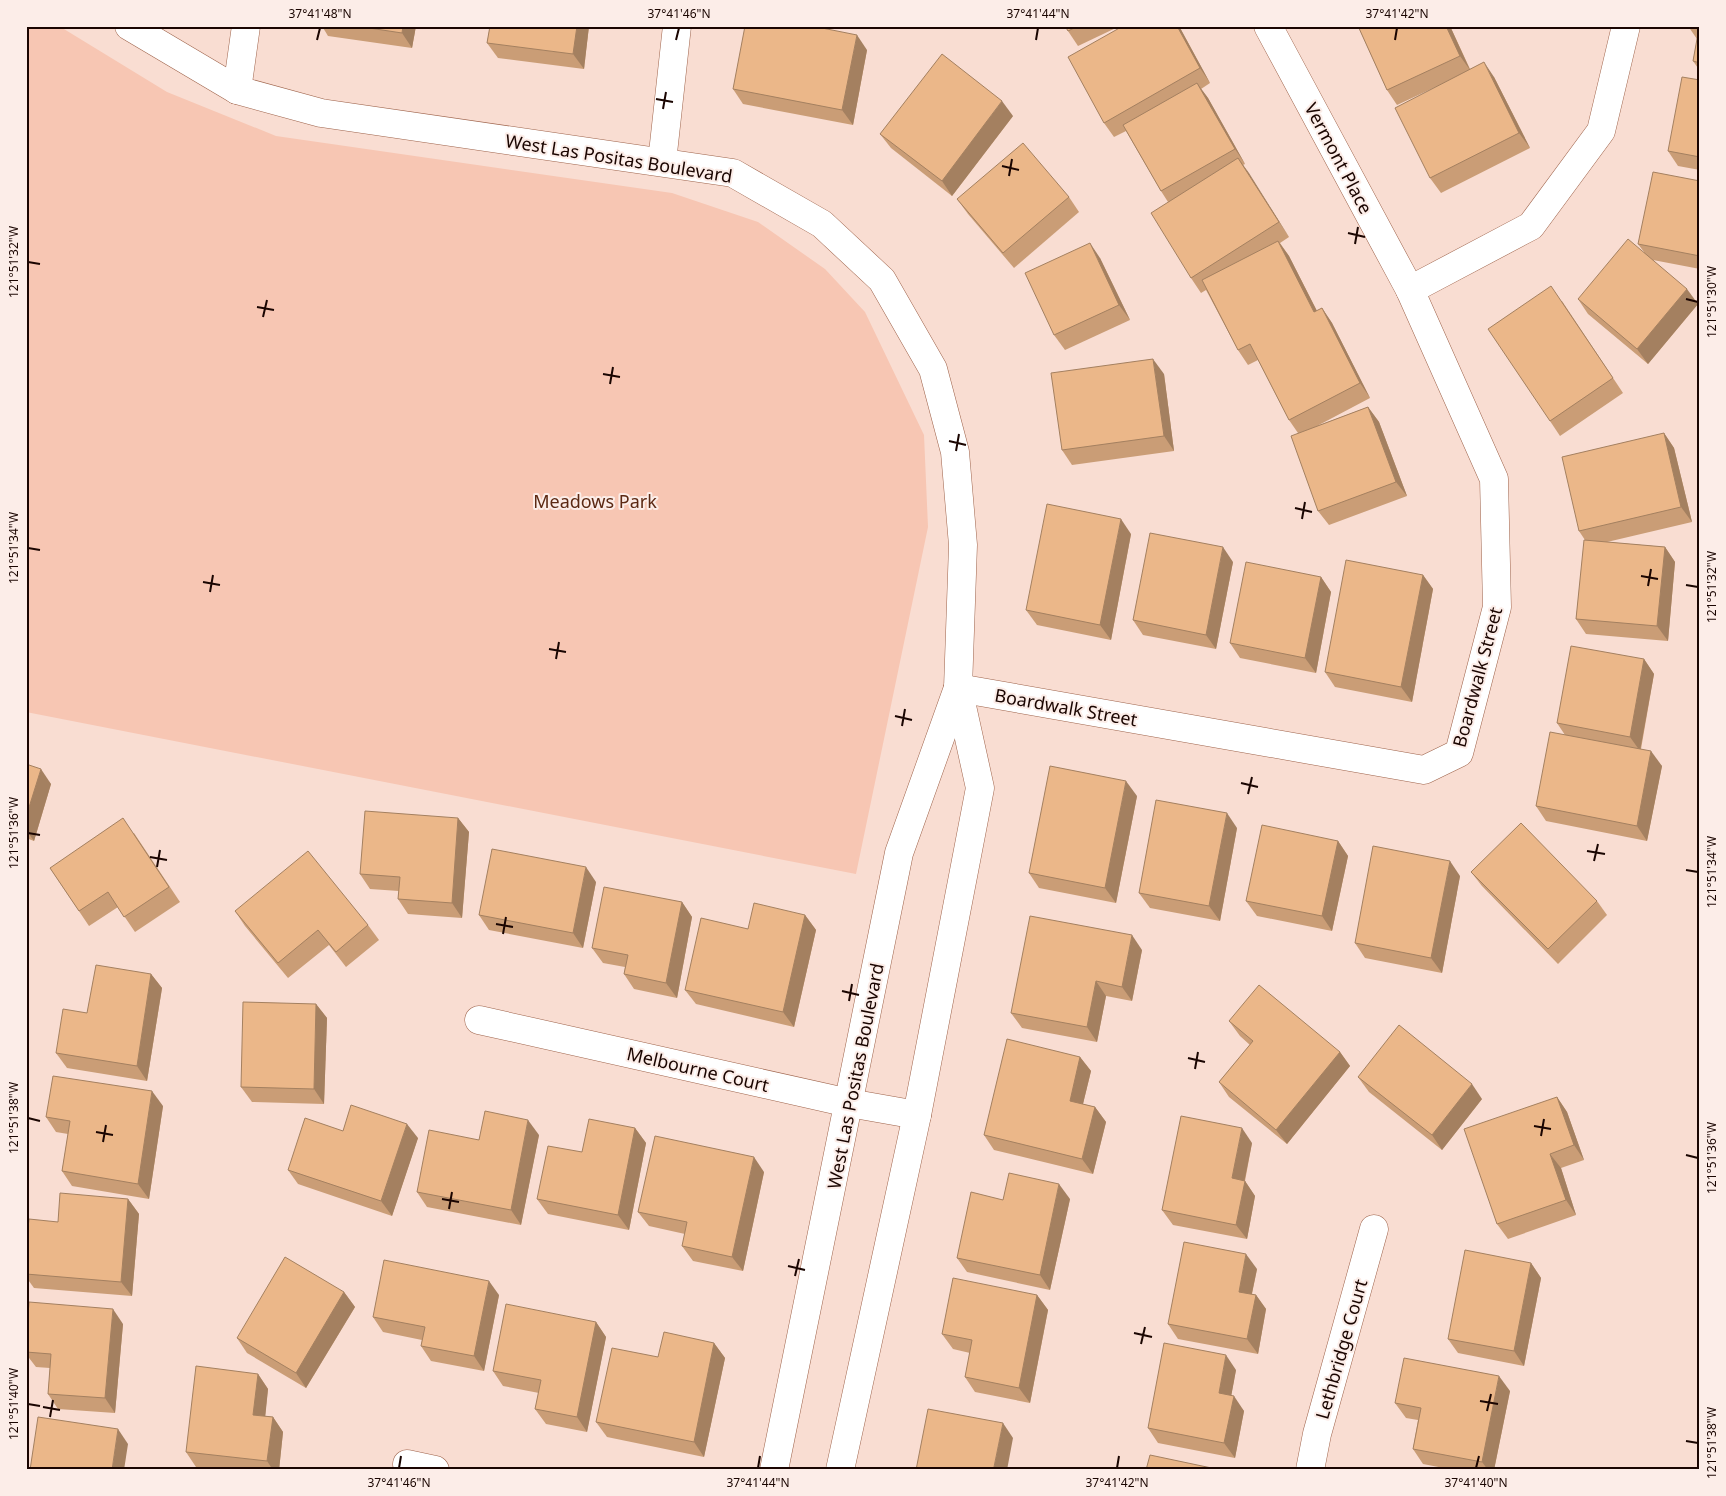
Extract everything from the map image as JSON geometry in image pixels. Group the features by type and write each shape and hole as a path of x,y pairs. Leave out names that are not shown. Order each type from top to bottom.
{"street":[{"name":"West Las Positas Boulevard","path":"128,26 237,90 321,113 733,173 822,224 882,280 933,369 955,452 963,545 958,688 980,788 917,1115 840,1470"},
{"path":"237,90 246,26"},
{"path":"662,162 677,26"},
{"name":"Vermont Place","path":"1268,26 1410,290"},
{"path":"1410,290 1531,226 1601,131 1626,26"},
{"name":"Boardwalk Street","path":"958,688 1424,770 1459,753 1497,607 1494,479 1410,290"},
{"name":"West Las Positas Boulevard","path":"774,1470 899,853 958,688"},
{"name":"Melbourne Court","path":"480,1020 849,1103 917,1115"},
{"name":"Lethbridge Court","path":"1310,1470 1317,1434 1374,1229"},
{"path":"407,1464 435,1470"}],"green space":[{"name":"Meadows Park","path":"26,26 59,26 167,92 276,136 672,193 758,222 825,269 865,312 924,435 928,527 856,874 26,712"}],"building":[{"path":"356,26 403,26 402,33"},
{"path":"490,26 577,26 573,54 487,43"},
{"path":"745,26 812,26 857,35 842,110 733,89"},
{"path":"1065,26 1078,26 1068,31"},
{"path":"1123,26 1177,26 1200,68 1104,123 1068,57"},
{"path":"1358,26 1446,26 1460,56 1387,90"},
{"path":"1689,26 1700,26 1700,63 1693,61 1699,28"},
{"path":"942,54 1002,101 942,181 880,134"},
{"path":"1484,62 1519,133 1430,178 1395,108"},
{"path":"1682,77 1700,80 1700,157 1668,151"},
{"path":"1197,83 1235,149 1161,191 1123,125"},
{"path":"1023,143 1069,197 1003,253 957,199"},
{"path":"1238,158 1279,222 1191,278 1151,213"},
{"path":"1653,172 1700,181 1700,256 1638,244"},
{"path":"1628,239 1687,289 1637,349 1578,299"},
{"path":"1278,241 1314,312 1322,308 1360,383 1289,420 1250,344 1238,350 1202,280"},
{"path":"1090,243 1119,305 1054,335 1025,273"},
{"path":"1551,286 1613,378 1550,421 1488,329"},
{"path":"1153,359 1164,436 1062,450 1051,373"},
{"path":"1368,407 1396,482 1318,511 1291,436"},
{"path":"1664,433 1681,507 1579,531 1562,457"},
{"path":"1047,504 1121,519 1100,625 1026,610"},
{"path":"1150,533 1223,547 1206,635 1133,620"},
{"path":"1584,540 1665,547 1657,626 1576,619"},
{"path":"1346,560 1423,575 1401,687 1325,672"},
{"path":"1246,562 1321,577 1305,658 1230,643"},
{"path":"1571,646 1644,659 1630,737 1557,723"},
{"path":"1550,732 1651,751 1637,826 1536,806"},
{"path":"26,764 41,769 26,817"},
{"path":"1050,766 1126,781 1105,888 1029,873"},
{"path":"1156,800 1227,813 1209,906 1139,893"},
{"path":"365,811 458,818 452,903 398,899 400,877 360,874"},
{"path":"123,818 169,887 124,917 108,892 79,911 50,868"},
{"path":"1521,823 1597,901 1548,949 1471,872"},
{"path":"1262,825 1338,841 1322,916 1246,901"},
{"path":"1373,846 1450,861 1431,958 1355,943"},
{"path":"492,849 586,867 573,933 479,915"},
{"path":"308,851 368,925 336,952 318,930 278,963 235,911"},
{"path":"604,887 682,902 666,983 624,974 628,955 592,948"},
{"path":"754,903 805,915 783,1012 685,990 701,918 748,929"},
{"path":"1030,916 1132,935 1122,987 1096,981 1087,1027 1011,1013"},
{"path":"96,965 151,974 137,1066 56,1053 63,1009 87,1013"},
{"path":"1259,985 1340,1052 1276,1130 1219,1082 1253,1041 1229,1021"},
{"path":"243,1002 316,1004 314,1089 241,1087"},
{"path":"1399,1025 1472,1084 1432,1135 1358,1077"},
{"path":"1007,1039 1080,1057 1070,1101 1095,1107 1082,1159 984,1135"},
{"path":"53,1076 152,1091 138,1184 62,1171 70,1121 46,1117"},
{"path":"1557,1097 1574,1145 1550,1154 1566,1200 1497,1224 1464,1129"},
{"path":"351,1105 407,1124 381,1201 288,1170 305,1118 343,1131"},
{"path":"485,1111 528,1120 511,1210 417,1192 429,1130 479,1140"},
{"path":"1181,1116 1242,1128 1232,1178 1245,1181 1236,1225 1162,1210"},
{"path":"589,1119 635,1128 618,1215 537,1199 548,1146 582,1152"},
{"path":"655,1136 754,1157 732,1257 682,1246 687,1222 638,1212"},
{"path":"1009,1173 1059,1184 1040,1275 957,1258 971,1192 1003,1200"},
{"path":"60,1193 128,1199 121,1282 26,1274 26,1246 29,1219 58,1222"},
{"path":"1184,1242 1246,1254 1239,1292 1256,1295 1247,1339 1168,1324"},
{"path":"1465,1250 1531,1263 1514,1351 1448,1339"},
{"path":"285,1257 344,1292 296,1373 237,1338"},
{"path":"384,1260 489,1281 474,1356 421,1346 425,1327 373,1317"},
{"path":"953,1278 1037,1295 1019,1388 965,1377 972,1340 942,1334"},
{"path":"29,1302 113,1309 105,1398 48,1394 51,1354 26,1352"},
{"path":"506,1304 596,1322 577,1417 535,1409 541,1380 493,1371"},
{"path":"664,1332 714,1343 694,1442 596,1422 612,1348 658,1357"},
{"path":"1164,1343 1226,1355 1219,1393 1234,1396 1224,1443 1148,1428"},
{"path":"1404,1358 1499,1376 1482,1462 1413,1449 1421,1408 1395,1403"},
{"path":"196,1366 258,1374 253,1415 273,1417 267,1461 186,1452"},
{"path":"928,1409 1003,1423 994,1467 1010,1470 916,1470"},
{"path":"38,1417 118,1429 112,1470 30,1470"},
{"path":"1150,1455 1221,1470 1146,1470"}]}
